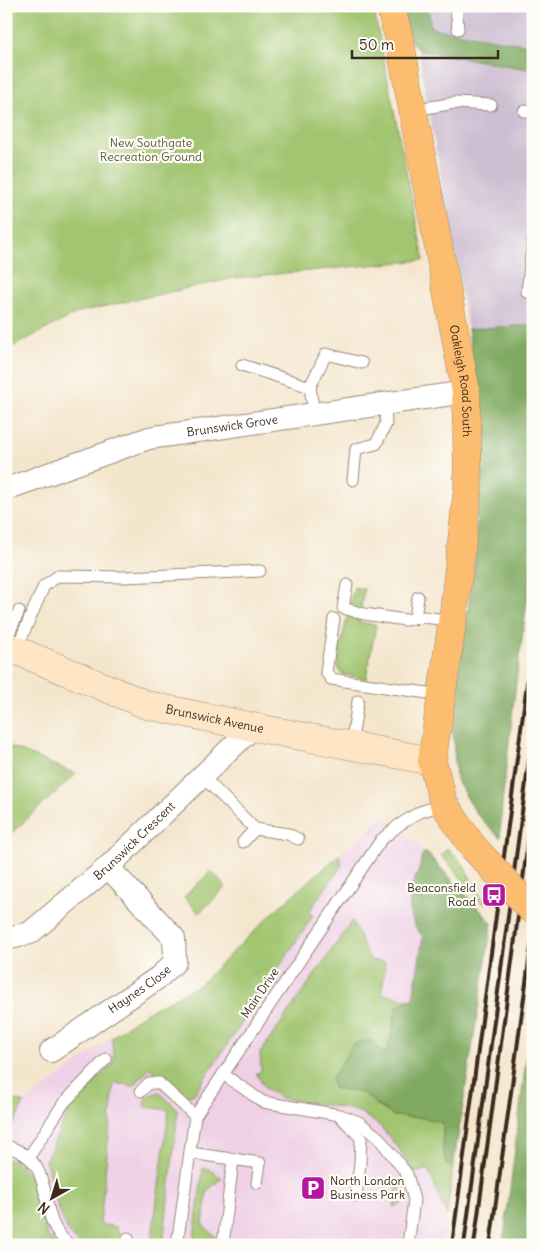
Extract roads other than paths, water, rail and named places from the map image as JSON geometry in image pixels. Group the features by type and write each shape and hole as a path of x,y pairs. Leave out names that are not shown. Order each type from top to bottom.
{"main road":[{"name":"Oakleigh Road South","path":"394,10 466,392 468,487 452,621 432,761"},
{"path":"432,761 444,804 473,847 533,911"}],"street":[{"name":"Brunswick Grove","path":"6,489 149,438 466,392"},
{"name":"Brunswick Avenue","path":"10,646 147,705 432,761"},
{"name":"Brunswick Crescent","path":"6,939 30,934 108,867 253,727"},
{"name":"Haynes Close","path":"51,1051 160,977 175,962 174,938 108,867"}],"lane":[{"path":"456,6 458,29"},
{"path":"413,110 455,103 491,105"},
{"path":"526,292 533,239"},
{"path":"314,414 310,388 326,354 362,363"},
{"path":"242,365 310,388"},
{"path":"353,480 356,449 376,444 386,424 384,404"},
{"path":"10,646 44,586 58,576 125,577 260,571"},
{"path":"347,585 336,612 326,672 331,679 441,695"},
{"path":"415,618 418,597"},
{"path":"10,646 19,611"},
{"path":"336,612 405,620 425,617 452,621"},
{"path":"351,746 358,701"},
{"path":"202,776 255,829 288,834 298,839"},
{"name":"Main Drive","path":"178,1245 194,1116 381,840 399,825 420,812 444,804"},
{"path":"243,842 255,829"},
{"path":"28,1156 63,1104 106,1059"},
{"path":"222,1074 263,1102 340,1115 359,1122 378,1137 407,1174 414,1200 408,1245"},
{"path":"141,1091 149,1083 159,1083 194,1116"},
{"path":"340,1115 361,1138 356,1196"},
{"path":"6,1146 28,1156 39,1168 52,1223 62,1240 70,1245"},
{"path":"190,1153 260,1163 257,1183"},
{"path":"223,1245 233,1159"}],"railway":[{"path":"452,1245 533,639"},
{"path":"464,1245 533,730"},
{"path":"474,1245 533,804"},
{"path":"490,1245 533,932"}],"place":[{"name":"Beaconsfield Road","path":"494,895"},
{"name":"North London Business Park","path":"313,1188"}],"park label":[{"name":"New Southgate Recreation Ground","path":"151,150"}]}
